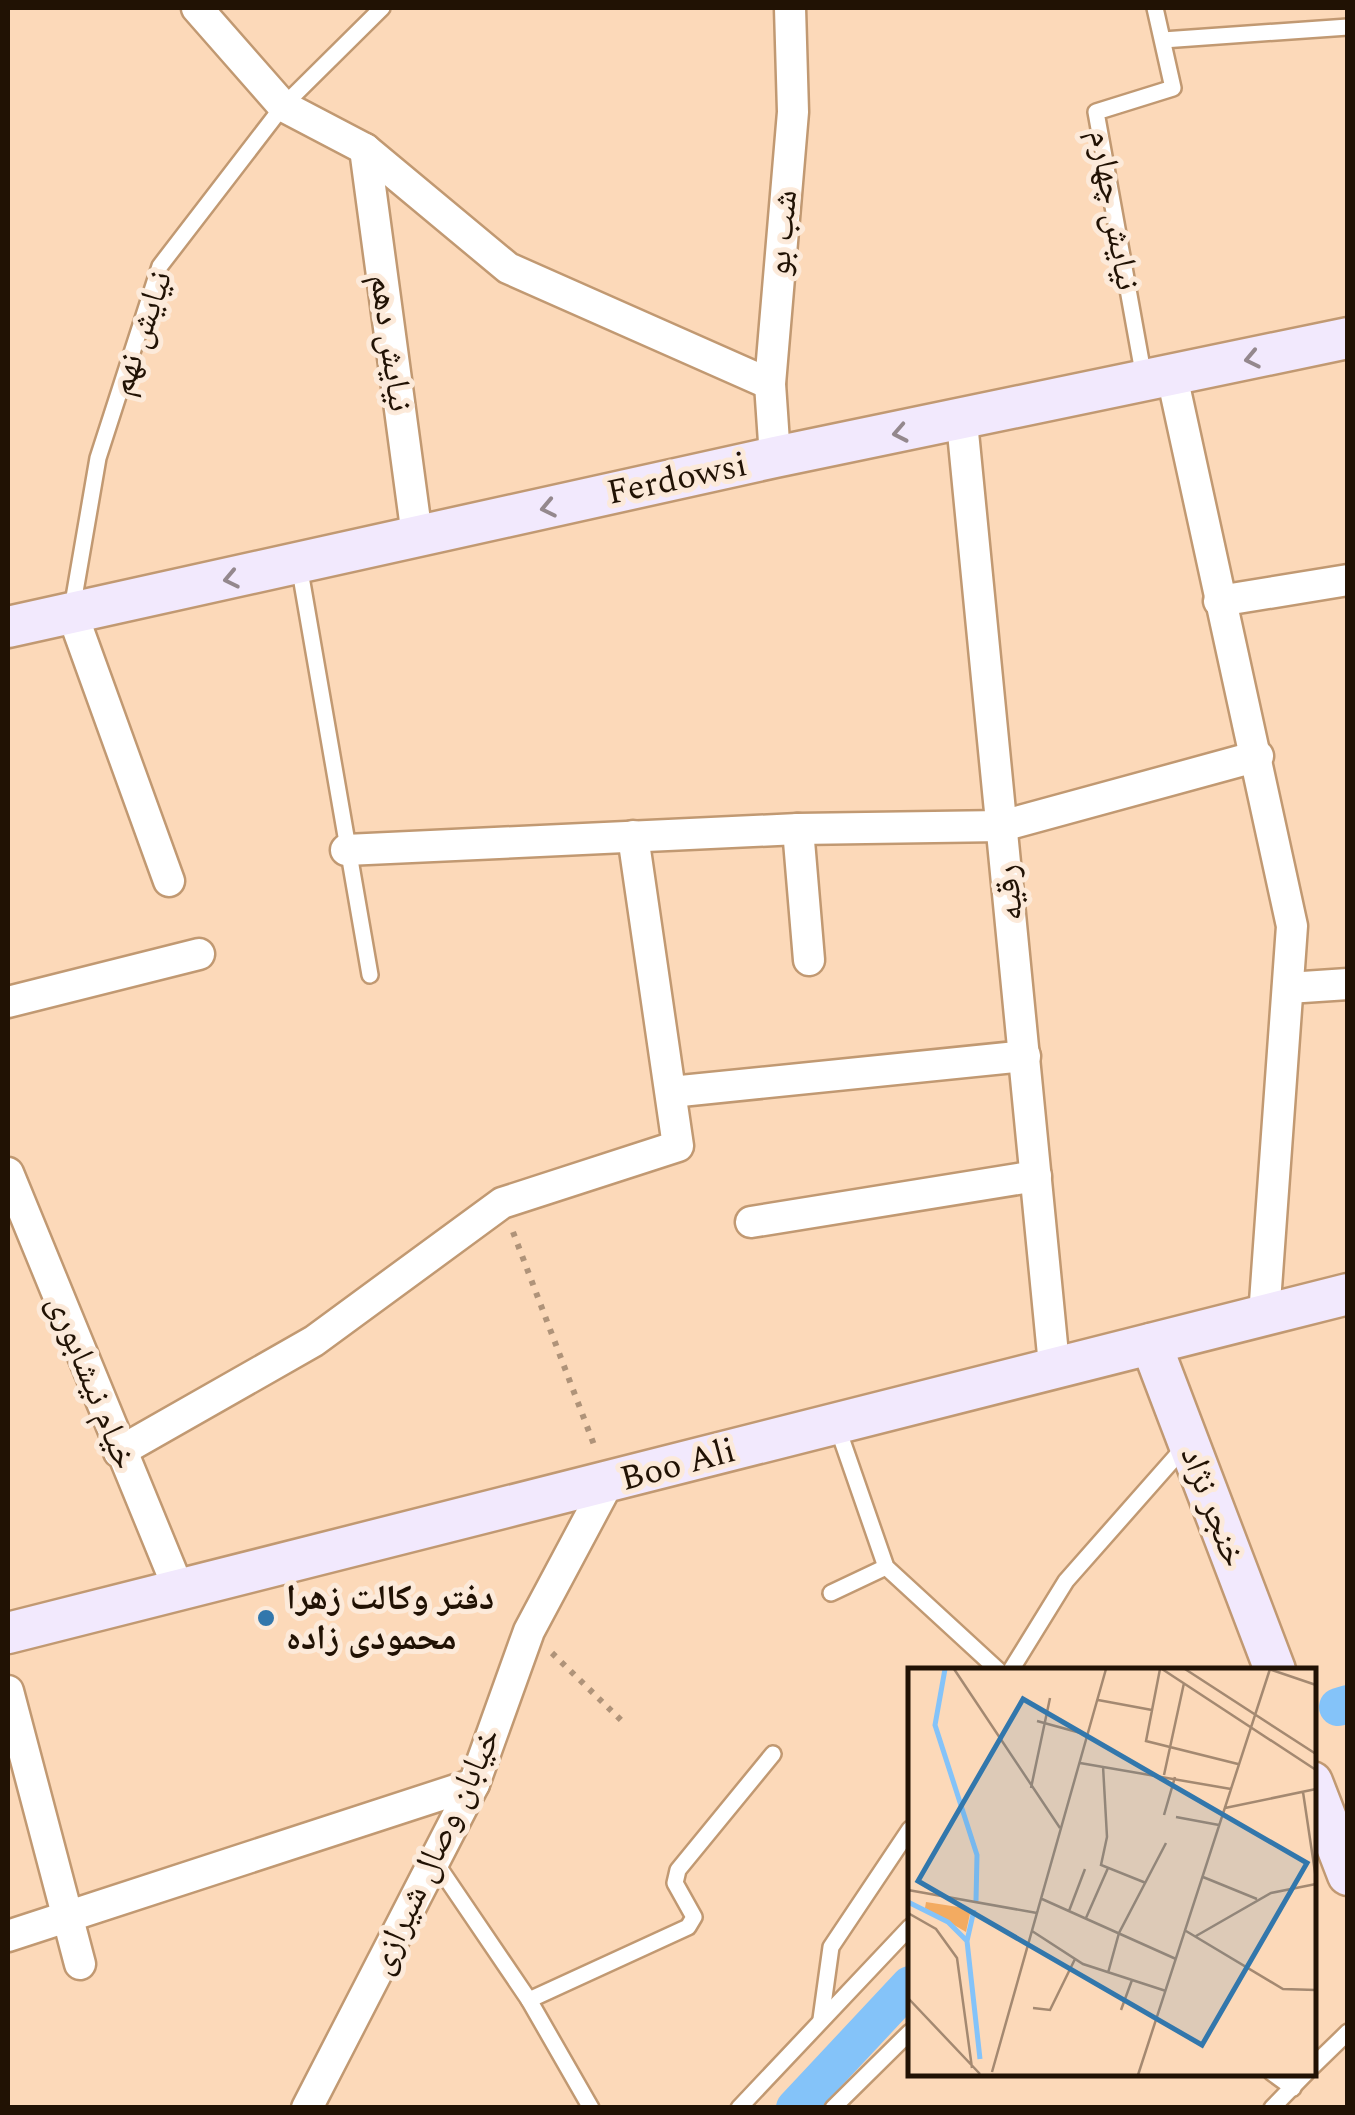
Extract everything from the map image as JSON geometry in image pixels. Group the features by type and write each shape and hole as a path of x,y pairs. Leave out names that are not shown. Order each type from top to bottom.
{"street":[{"path":"197,8 284,106 365,149 508,268 770,384"},
{"name":"شب بو","path":"775,458 770,384 792,112 790,8"},
{"name":"نیایش دهم","path":"365,149 417,536"},
{"name":"Ferdowsi","path":"8,627 775,458 962,422 1348,338"},
{"path":"1159,379 1258,756 1292,926 1264,1316"},
{"name":"رقیه","path":"962,422 1054,1365"},
{"path":"1219,601 1348,580"},
{"path":"72,613 169,882"},
{"path":"346,850 798,829 1002,826 1258,756"},
{"path":"798,829 809,960"},
{"path":"119,1452 314,1341 502,1203 678,1146 634,836"},
{"path":"8,1002 199,954"},
{"path":"1288,988 1348,984"},
{"path":"671,1092 1025,1056"},
{"name":"خیام نیشابوری","path":"8,1173 119,1452 179,1590"},
{"path":"751,1222 1036,1176"},
{"name":"Boo Ali","path":"8,1633 608,1483 1054,1365 1348,1294"},
{"name":"خنجر نژاد","path":"1151,1344 1274,1668"},
{"name":"خیابان وصال شیرازی","path":"307,2108 474,1784 529,1631 608,1483"},
{"path":"8,1691 80,1964"},
{"path":"8,1936 474,1784"},
{"path":"1315,1790 1348,1875"}],"lane":[{"name":"نیایش نهم","path":"72,613 98,458 160,266 284,106 382,8"},
{"path":"1155,8 1163,40 1348,27"},
{"name":"نیایش چهارم","path":"1159,379 1096,112 1174,88 1163,40"},
{"path":"299,564 370,975"},
{"path":"836,1423 886,1567 996,1668"},
{"path":"1012,1668 1066,1582 1188,1442"},
{"path":"831,1593 886,1567"},
{"path":"529,2000 688,1928 694,1917 675,1883 678,1870 773,1754"},
{"path":"821,2018 831,1947 908,1833"},
{"path":"436,1862 529,2000 591,2108"},
{"path":"739,2108 908,1930"},
{"path":"1315,2065 1348,2032"},
{"path":"833,2108 908,2034"},
{"path":"1275,2075 1292,2088"},
{"path":"1272,2108 1305,2075"}],"path":[{"path":"502,1203 608,1483"},
{"path":"529,1631 624,1722"}],"waterway":[{"path":"1338,1707 1348,1704"},
{"path":"795,2108 908,1987"}],"place":[{"name":"دفتر وکالت زهرا محمودی زاده","path":"266,1618"}]}
